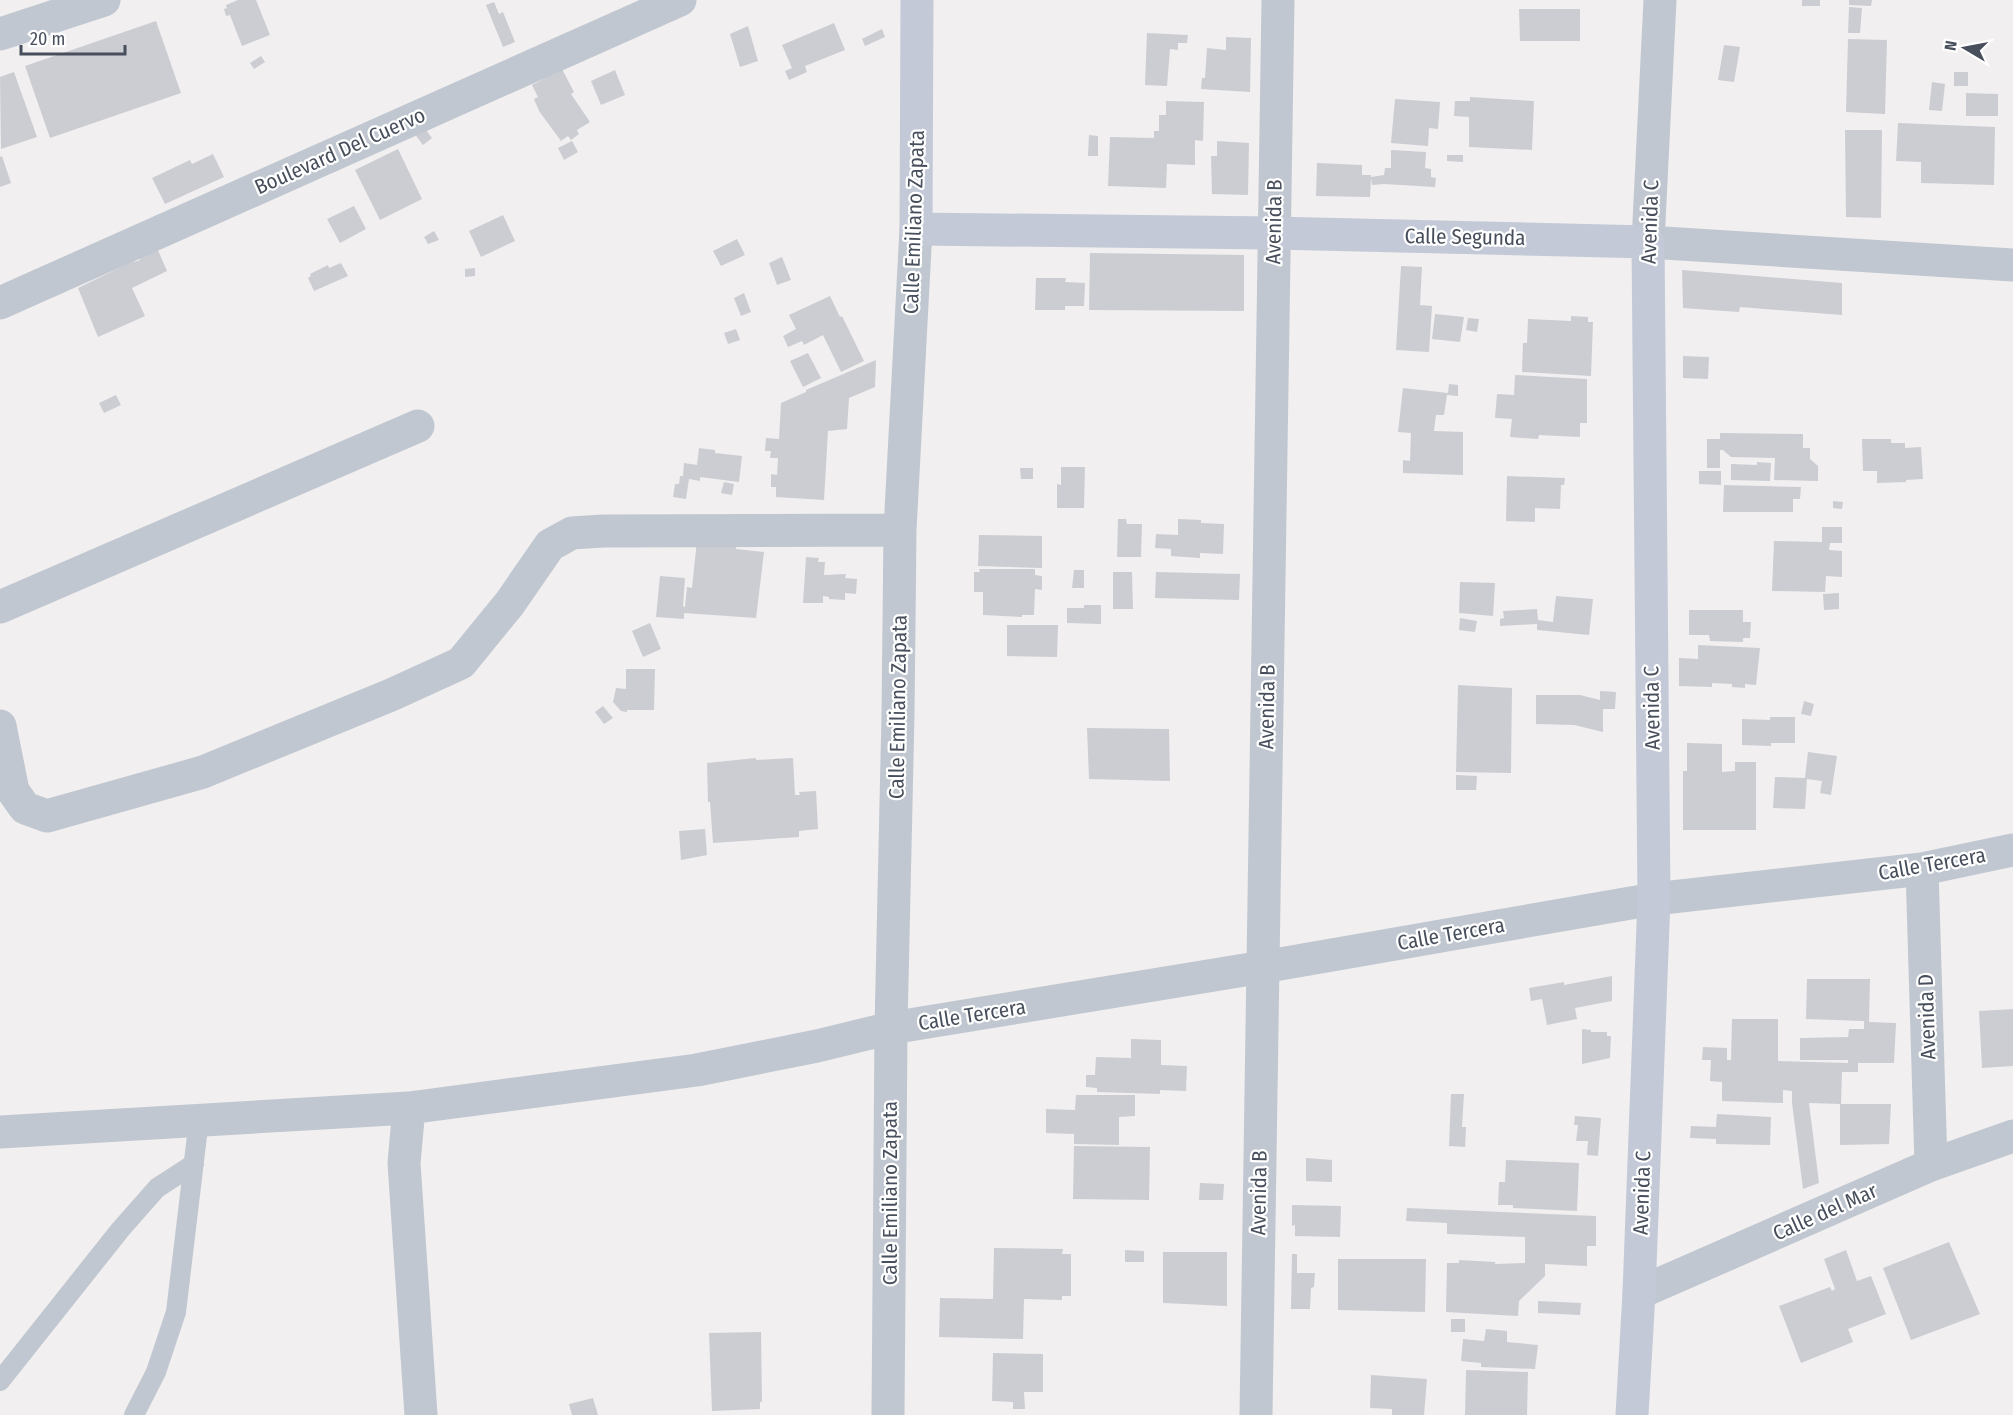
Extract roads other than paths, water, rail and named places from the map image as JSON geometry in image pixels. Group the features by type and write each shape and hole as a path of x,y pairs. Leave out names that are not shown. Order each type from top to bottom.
{"main road":[{"name":"Calle Emiliano Zapata","path":"916,229 917,0"},
{"name":"Calle Segunda","path":"916,229 1274,233 1648,242"},
{"name":"Avenida C","path":"1632,1415 1639,1293 1654,898 1648,242"}],"street":[{"path":"0,34 104,0"},
{"name":"Boulevard Del Cuervo","path":"0,303 680,0"},
{"name":"Avenida B","path":"1256,1415 1278,0"},
{"name":"Avenida C","path":"1648,242 1660,0"},
{"name":"Calle Emiliano Zapata","path":"888,1415 891,1029 900,530 916,229"},
{"name":"Calle Segunda","path":"1648,242 2013,265"},
{"path":"0,607 418,426"},
{"path":"0,726 13,790 25,808 47,816 203,772 391,695 461,663 510,603 550,545 572,533 900,530"},
{"name":"Calle Tercera","path":"0,1132 410,1108 697,1070 891,1029 1263,967 1654,898 1922,869 2013,850"},
{"name":"Avenida D","path":"1922,869 1932,1165"},
{"path":"410,1108 404,1164 421,1415"},
{"name":"Calle del Mar","path":"1639,1293 1932,1165 2013,1136"}],"lane":[{"path":"134,1415 156,1372 176,1312 199,1119"},
{"path":"0,1381 120,1230 157,1188 194,1164"}]}
